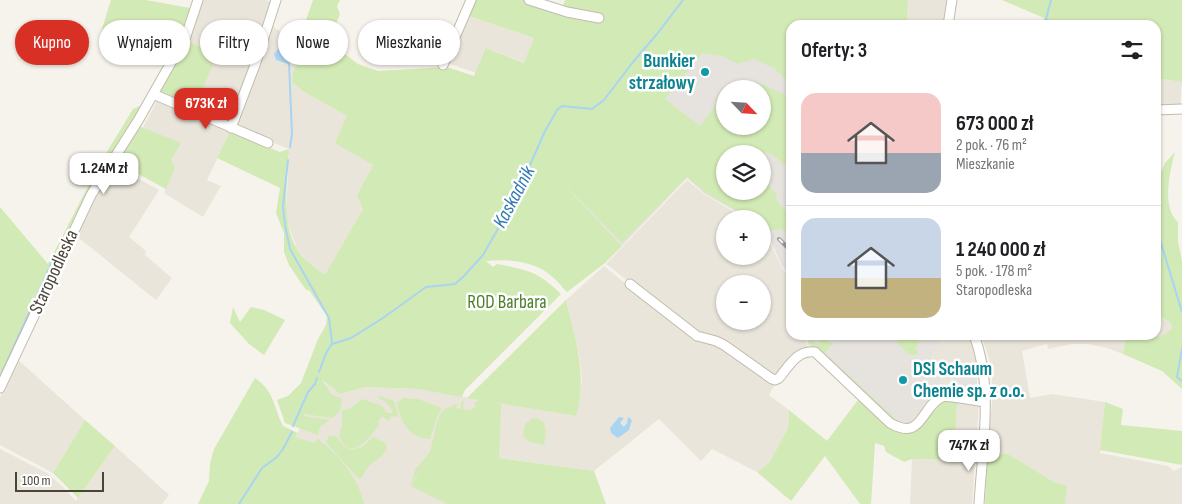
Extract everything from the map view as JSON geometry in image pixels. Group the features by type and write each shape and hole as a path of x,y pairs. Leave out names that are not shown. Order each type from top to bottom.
{"street":[{"name":"Staropodleska","path":"0,388 90,195 153,94 186,36 198,0"},
{"path":"231,128 255,65 276,0"},
{"path":"460,26 471,0"},
{"path":"529,0 567,12 599,18"},
{"path":"948,20 952,0"},
{"path":"153,94 268,143"},
{"path":"1161,110 1182,110"},
{"path":"630,284 697,336 724,344 772,379 779,378 799,354 807,352 817,353 896,426 903,428 913,427 937,401 946,396 985,402"},
{"path":"975,340 982,363 985,402 979,504"}],"shaded area":[{"path":"202,0 266,0 270,2 272,5 268,20 200,20 200,65 268,65 268,23 278,30 278,65 296,65 293,72 306,93 347,116 373,165 357,195 363,209 325,276 309,263 297,249 286,217 289,149 193,110 189,65 190,34"},
{"path":"908,0 947,0 943,20 907,20"},
{"path":"469,16 534,38 525,63 487,48 476,73 453,65 460,65 460,35"},
{"path":"786,26 786,270 782,266 771,241 771,210 733,210 705,194 687,178 622,246 558,178 573,176 644,51"},
{"path":"1161,79 1182,82 1180,107 1161,108"},
{"path":"157,101 230,132 207,180 221,186 203,217 164,193 175,168 143,127"},
{"path":"113,165 159,190 129,237 146,251 145,255 172,278 156,300 74,234"},
{"path":"687,180 704,194 731,210 716,210 716,265 771,265 771,245 786,273 786,340 807,340 806,343 812,350 775,377 698,335 606,264"},
{"path":"604,266 695,340 707,344 716,344 775,384 769,395 789,410 788,428 769,463 757,472 712,449 701,461 659,419 594,471 500,458 439,499 447,504 248,504 298,433 310,397 321,380 340,394 365,387 418,389 576,416 582,379 579,355 566,300"},
{"path":"1161,317 1170,322 1172,328 1161,337"},
{"path":"808,340 942,340 925,367 947,385 943,392 939,390 920,417 911,425 903,425 821,357 807,343"},
{"path":"942,340 970,340 978,369 977,378 955,373 948,386 925,367"},
{"path":"983,340 1125,340 1123,354 1088,344 1072,344 1048,349 1047,344 1022,351 1030,398 1052,394 1105,402 1100,453 1168,466 1174,471 1182,467 1182,504 1065,504 1066,486 1054,482 1008,454 987,453 992,403 992,379 989,358"},
{"path":"16,358 85,420 53,473 0,445 0,398"},
{"path":"955,373 977,378 977,397 956,396 948,389"},
{"path":"957,402 979,404 972,504 910,504 912,459 954,460"},
{"path":"115,446 169,495 162,504 0,504 0,449 47,473 76,501"}],"green space":[{"path":"111,0 146,0 190,8 186,20 105,20"},
{"path":"313,0 340,0 337,6 340,14 338,20 306,20"},
{"name":"ROD Barbara","path":"476,0 545,0 544,4 562,8 565,0 908,0 907,20 786,20 786,79 774,68 753,59 738,64 722,56 702,53 665,99 700,126 716,105 716,135 771,135 771,88 786,96 786,165 771,154 771,145 716,145 716,199 687,177 622,243 557,177 622,246 605,263 567,292 552,277 536,267 520,262 486,261 493,267 497,264 517,268 539,276 561,294 465,390 462,397 418,389 365,387 340,394 322,380 331,394 342,399 340,411 332,418 304,414 304,416 330,420 320,427 318,435 285,423 277,400 288,396 301,383 318,339 326,325 327,316 289,265 284,252 284,233 276,213 280,188 217,158 230,132 280,152 289,149 286,200 292,238 302,256 325,275 363,209 357,195 373,165 335,143 347,116 306,93 292,82 293,72 296,65 348,65 348,56 358,65 378,71 447,67 474,76 486,48 524,63 534,38 469,16"},
{"path":"1002,0 1182,0 1182,82 1161,79 1161,20 1044,20 1044,18"},
{"path":"190,43 200,47 200,65 213,65 193,110 156,93 173,65 190,65"},
{"path":"142,105 88,196 0,382 0,207 48,264 99,165 133,109"},
{"path":"139,126 181,143 171,160 175,168 166,189 116,162"},
{"path":"1175,152 1169,179 1168,198 1173,215 1178,222 1178,241 1182,261 1182,389 1162,371 1123,354 1125,340 1161,340 1161,336 1172,328 1170,322 1161,317 1161,172 1165,163"},
{"path":"771,188 776,194 777,201 786,212 786,232 779,229 771,231 771,210 735,210 718,200 771,200"},
{"path":"566,300 579,358 581,386 576,416 467,398"},
{"path":"233,307 240,322 251,307 264,310 285,320 264,355 249,344 230,323"},
{"path":"809,340 813,340 813,342 819,344 820,340 828,340 828,342 833,343 825,353 901,424 893,420 808,343"},
{"path":"897,340 921,340 915,348 918,352 916,355 910,355 897,343"},
{"path":"255,378 262,383 270,394 283,426 298,433 295,437 314,443 318,439 347,468 358,485 364,504 198,504 209,481 210,463 214,449"},
{"path":"379,396 394,401 398,415 396,417 391,416 389,421 382,416 378,422 380,424 366,441 360,446 349,448 344,444 339,435 342,425 342,410 349,409 362,399 382,406 387,413 392,413 393,411 385,401 379,399"},
{"path":"403,398 418,399 442,408 430,439 416,436 403,422 397,403"},
{"path":"464,400 463,409 472,410 475,407 475,403 479,400 501,404 499,458 594,471 606,504 447,504 411,486 426,461 411,484 415,470 430,452 441,413 445,409 457,404 456,409 461,408 461,402"},
{"path":"858,400 885,423 902,431 917,429 942,401 957,402 954,460 912,459 904,462 886,452 884,446 875,443 871,504 860,504 825,456 791,501 757,472 769,463 788,428 789,410 827,441"},
{"path":"1105,402 1123,409 1121,425 1182,431 1182,465 1100,450"},
{"path":"533,418 542,421 544,424 546,431 544,445 530,442 523,436 525,424"},
{"path":"85,420 115,446 78,498 53,473"},
{"path":"329,436 336,436 344,446 352,450 362,447 373,437 385,443 387,448 368,467 363,477 359,479 327,444 326,441"},
{"path":"987,453 1008,454 1054,482 1067,486 1065,504 985,504"}],"water":[{"path":"278,49 278,61 276,60 274,54"},
{"path":"619,417 624,418 620,423 624,427 628,417 632,420 629,430 618,438 611,433 610,428"}],"waterway":[{"name":"Kaskadnik","path":"319,372 326,353 332,344 351,338 426,287 455,284 464,276 483,255 515,199 545,131 557,110 562,106 592,109 604,100 683,0"},
{"path":"1047,20 1051,0"},
{"path":"289,65 292,134 290,147"},
{"path":"288,160 283,207 290,249 329,318 332,343"},
{"path":"1161,243 1182,312"},
{"path":"0,377 53,260"},
{"path":"1182,349 1177,377 1182,381"},
{"name":"Kaskadnik","path":"293,426 308,392 315,384 317,378"},
{"name":"Kaskadnik","path":"239,504 262,468 277,457 283,449 292,432"}],"railway":[{"path":"779,239 786,246"}],"place":[{"name":"Bunkier strzałowy","path":"705,72"},
{"name":"DSI Schaum Chemie sp. z o.o.","path":"903,380"}]}
